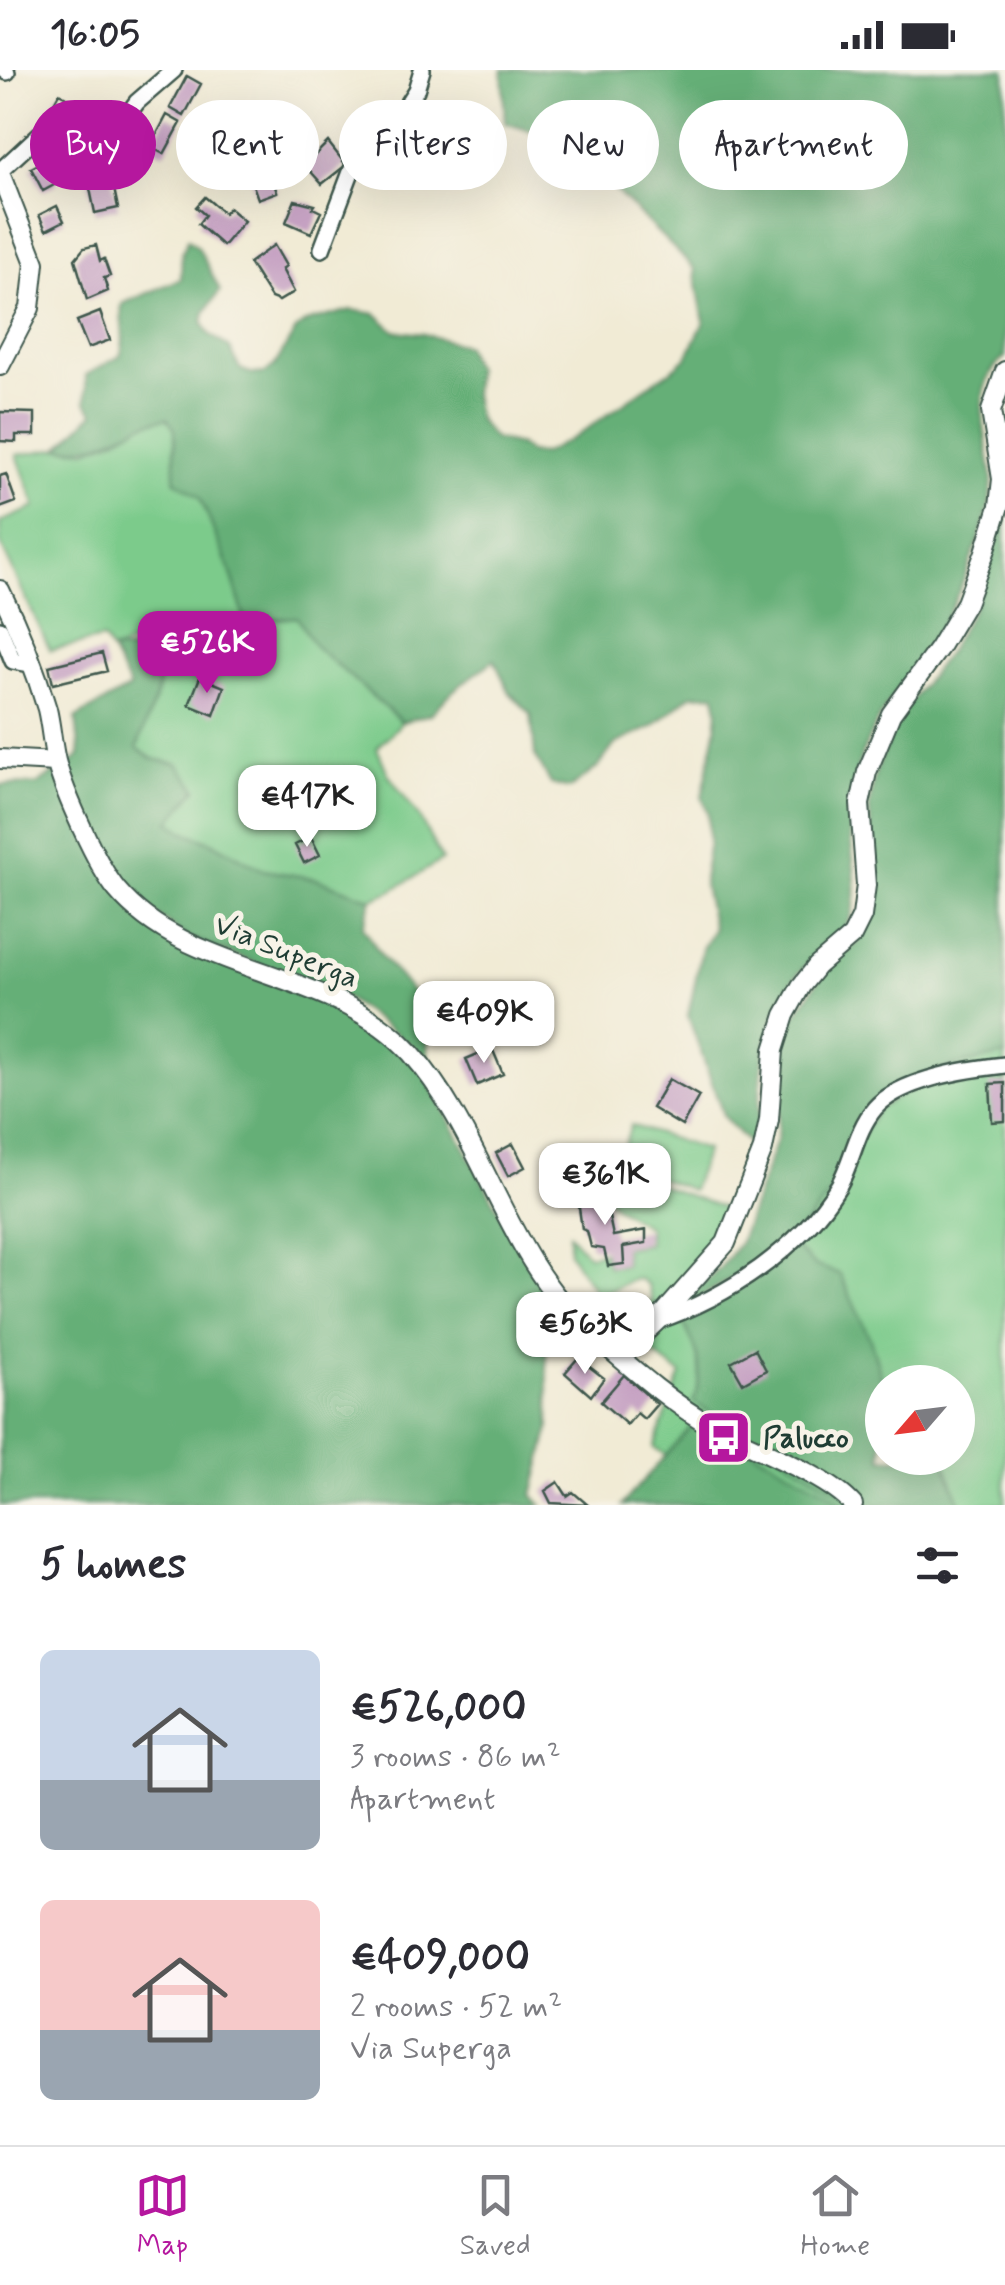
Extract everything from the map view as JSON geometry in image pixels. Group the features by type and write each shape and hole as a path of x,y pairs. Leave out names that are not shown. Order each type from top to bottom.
{"street":[{"path":"0,366 30,308 35,264 0,172 40,134 61,139 80,156 93,161 137,102 174,70"},
{"path":"322,249 354,164 382,139 399,116 416,90 422,70"},
{"path":"620,1356 657,1322 726,1243 770,1120 774,1050 784,1015 801,986 817,966 852,936 862,916 866,885 860,804 867,772 890,714 939,648 966,603 985,552 999,506 1002,479 991,410 1005,371"},
{"name":"Via Superga","path":"0,590 16,622 48,711 56,762 72,806 116,889 154,923 184,940 345,1003 384,1028 410,1052 433,1082 532,1264 570,1314 712,1426 832,1488 853,1505"},
{"path":"0,629 13,661 31,664"},
{"path":"0,759 56,762"},
{"path":"657,1322 680,1314 792,1244 841,1181 859,1134 876,1107 938,1077 1005,1065"}],"green space":[{"path":"502,70 1005,70 1005,357 993,370 983,399 992,479 988,510 949,612 881,715 858,766 850,813 854,908 840,934 795,978 773,1018 763,1062 758,1154 724,1117 688,1016 702,949 713,929 703,880 709,842 708,812 702,797 716,731 715,694 691,695 652,727 615,744 598,767 569,789 551,784 535,755 531,714 510,693 494,660 454,690 431,714 402,722 314,645 297,617 273,619 263,628 246,623 231,573 200,497 175,480 175,430 167,418 91,446 59,448 94,413 86,402 86,375 120,356 122,304 181,279 182,253 188,239 198,247 220,291 205,312 203,323 209,334 230,348 240,369 265,373 306,322 351,310 376,314 395,331 424,334 465,346 475,369 473,395 478,420 494,439 519,445 529,453 542,454 577,436 677,366 687,357 704,322 694,268 615,190 659,190 659,100 527,100 527,130 507,124 507,100 504,100"},
{"path":"167,417 175,430 175,480 200,497 231,573 246,623 298,617 314,645 402,722 377,748 388,774 419,817 442,860 391,891 372,899 317,879 263,870 216,844 182,831 169,820 197,789 178,764 153,759 137,748 158,689 157,660 139,642 111,651 103,639 50,650 0,543 0,522 36,507 17,455 59,448 87,450 146,421"},
{"path":"1005,516 1005,1055 946,1068 874,1105 839,1183 791,1242 691,1303 687,1298 720,1268 740,1242 777,1138 782,1052 793,1019 824,972 859,941 871,918 875,885 869,805 875,774 898,718 947,653 974,607"},
{"path":"145,650 160,662 160,673 137,748 153,759 178,764 197,789 170,821 182,831 216,844 263,870 317,879 372,899 363,927 427,1017 428,1057 347,999 186,936 118,887 97,848 64,767 80,756 76,718 130,688 111,651"},
{"path":"55,772 133,913 342,1008 417,1059 543,1292 550,1428 533,1495 542,1505 0,1505 0,785 38,784"},
{"path":"1005,1055 1005,1505 755,1505 702,1482 654,1447 681,1374 637,1342 794,1246 878,1109 954,1064"},
{"path":"631,1125 706,1150 692,1190 618,1164"},
{"path":"611,1149 615,1152 612,1168 735,1212 721,1239 656,1309 649,1304 652,1301 648,1285 640,1279 595,1292 569,1253 569,1234 588,1255 603,1252 608,1267 625,1265 624,1248 648,1244 648,1227 591,1187"},
{"path":"794,1246 814,1265 840,1274 878,1365 865,1365 865,1475 950,1475 961,1505 860,1505 693,1402 699,1379 698,1358 679,1316"},
{"path":"697,1420 829,1492 846,1505 622,1505"}],"building":[{"path":"187,76 201,84 192,100 176,100 176,111 170,108"},
{"path":"167,115 176,120 176,132 164,154 156,150 156,136"},
{"path":"328,142 339,156 339,171 322,184 319,181 319,151"},
{"path":"90,190 114,190 118,208 95,213"},
{"path":"255,190 276,190 277,192 258,199"},
{"path":"205,197 224,213 229,208 244,221 223,246 198,224 205,215 196,207"},
{"path":"295,200 315,205 313,208 321,212 311,233 286,222"},
{"path":"57,206 64,221 46,230 39,215"},
{"path":"96,245 110,276 104,278 108,291 87,300 75,259 84,248"},
{"path":"274,245 294,292 279,301 271,298 249,263"},
{"path":"100,312 110,340 88,348 77,321"},
{"path":"0,412 35,413 35,435 16,435 16,442 0,441"},
{"path":"6,474 16,502 0,508 0,476"},
{"path":"102,653 107,671 53,684 49,666"},
{"path":"200,677 224,687 214,715 189,705"},
{"path":"311,837 320,855 304,863 295,845"},
{"path":"492,1048 503,1074 477,1085 466,1059"},
{"path":"669,1079 699,1096 682,1126 652,1108"},
{"path":"1005,1083 1005,1121 992,1122 990,1084"},
{"path":"513,1144 525,1167 508,1176 496,1153"},
{"path":"599,1191 605,1197 613,1236 646,1230 646,1243 623,1247 624,1264 608,1266 604,1249 591,1247 587,1231 582,1229 577,1194"},
{"path":"755,1349 766,1370 743,1383 731,1362"},
{"path":"578,1358 604,1378 591,1396 565,1373"},
{"path":"624,1375 657,1404 644,1419 637,1413 627,1425 601,1402"},
{"path":"558,1482 567,1496 573,1492 588,1505 551,1503 545,1491"}],"place":[{"name":"Palucco","path":"724,1438"}]}
